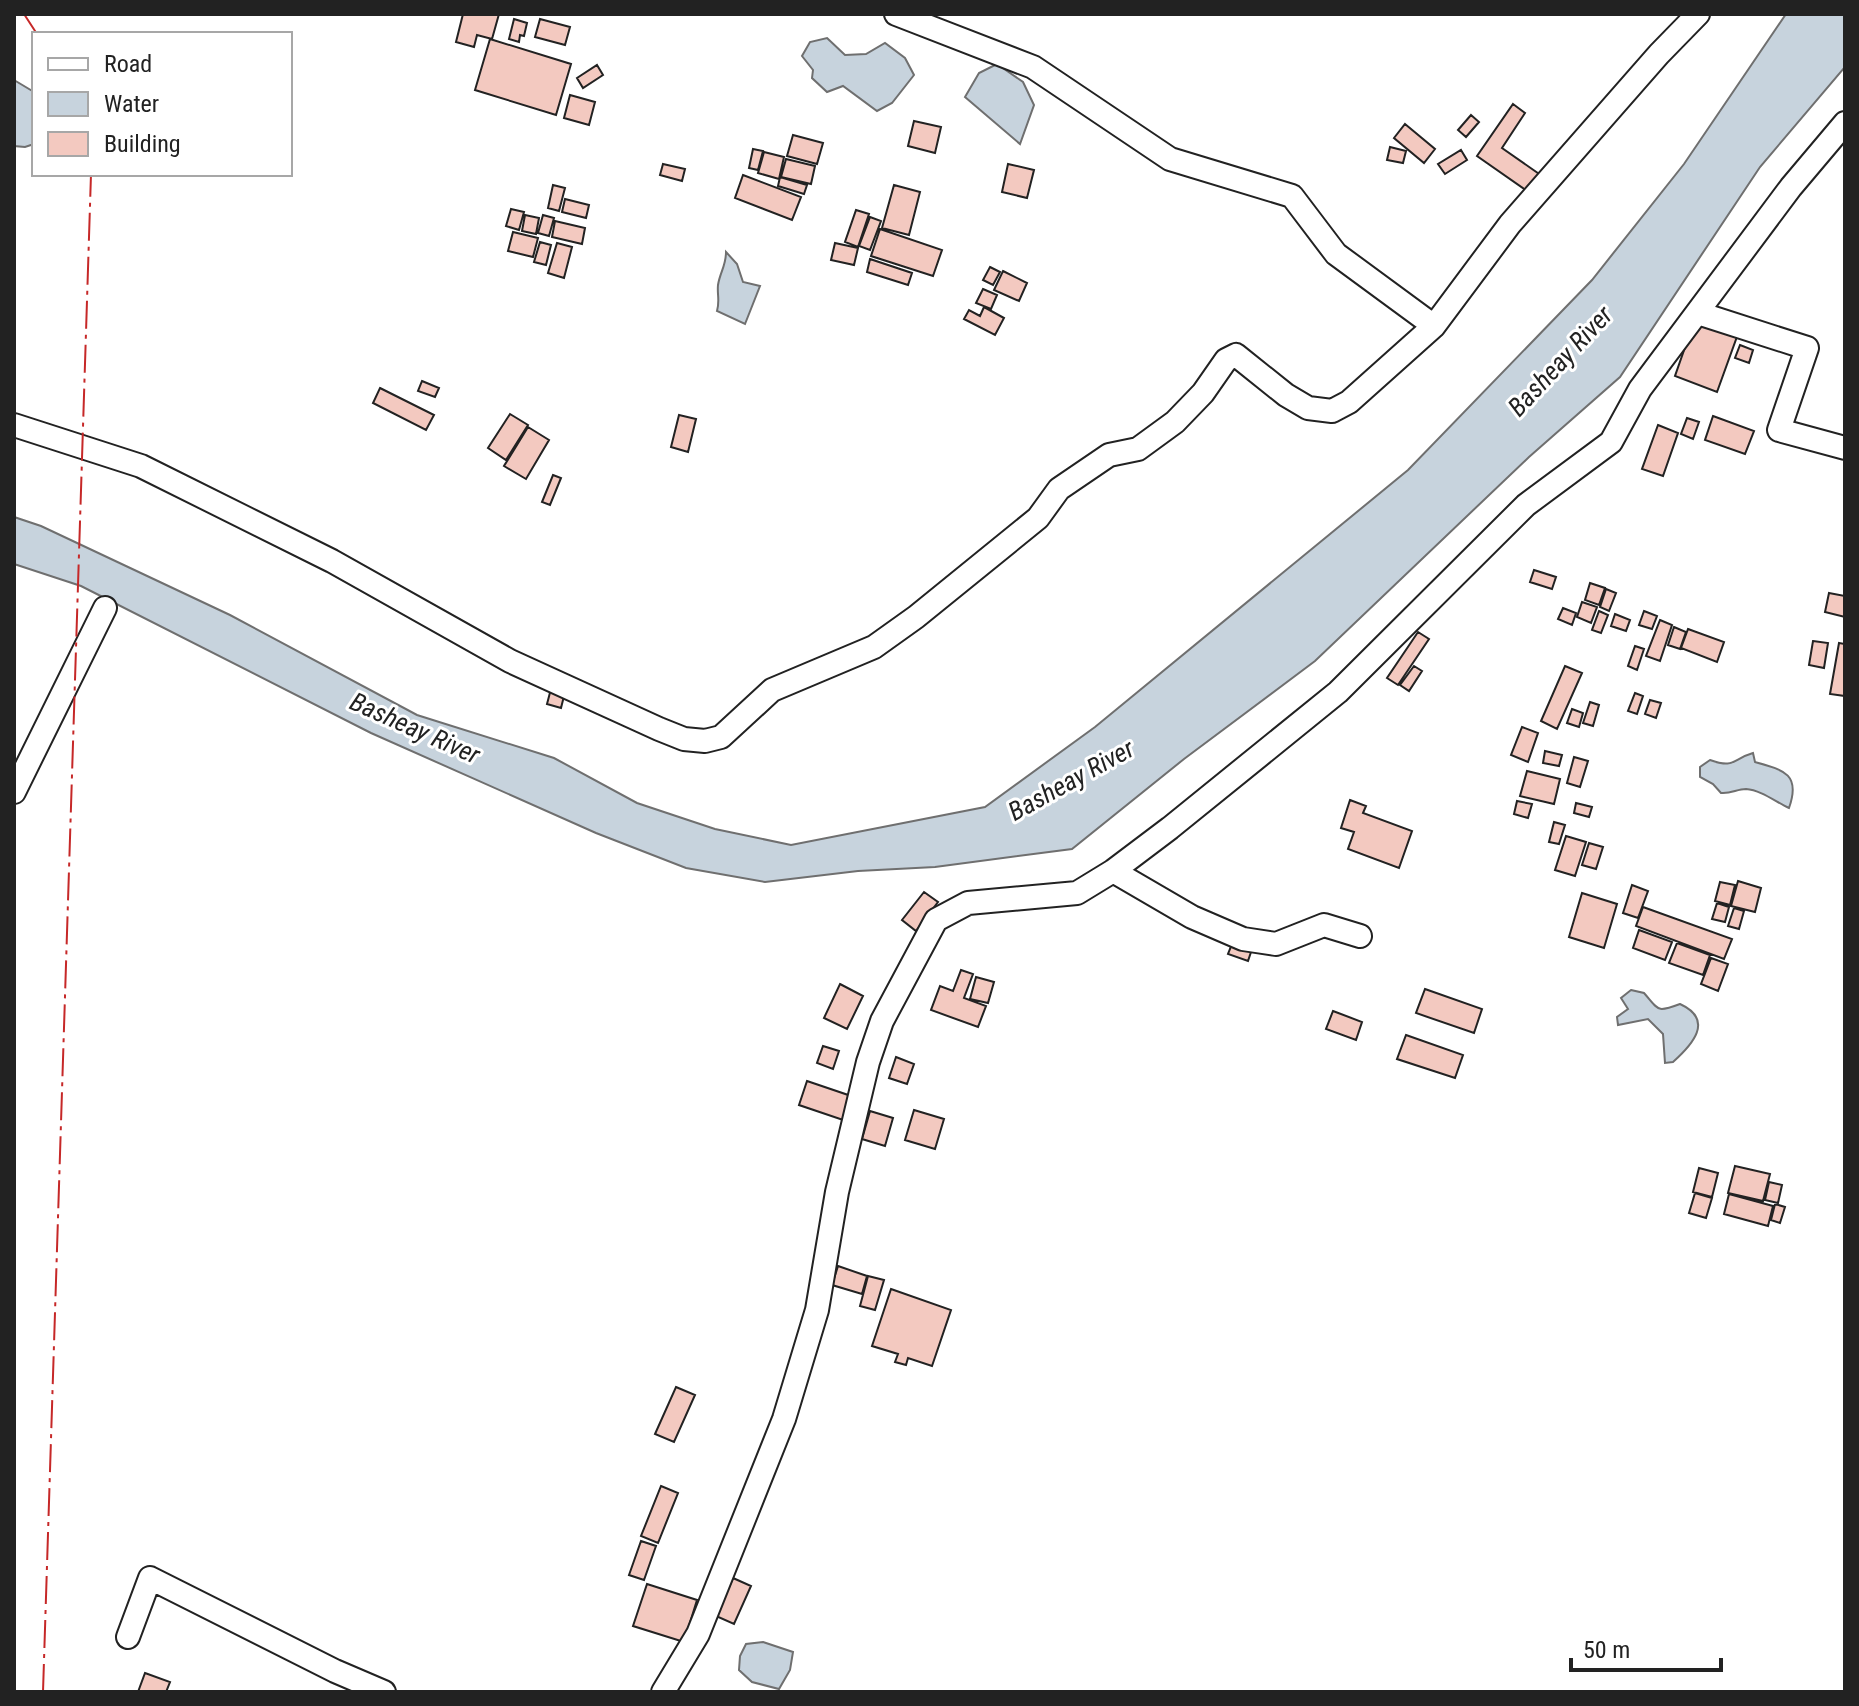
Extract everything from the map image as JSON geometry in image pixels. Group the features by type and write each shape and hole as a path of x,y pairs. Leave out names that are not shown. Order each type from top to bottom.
{"street":[{"path":"896,14 1033,67 1170,159 1292,196 1336,254 1434,326"},
{"path":"14,425 141,466 332,561 510,661 659,729 684,739 705,741 721,737 772,690 874,647 916,617 1038,518 1059,489 1109,455 1138,449 1175,422 1203,393 1226,360 1236,355 1286,395 1308,408 1332,411 1349,402 1434,326 1519,212 1698,14"},
{"path":"663,1692 698,1634 784,1419 817,1310 837,1192 868,1062 882,1021 936,920 968,903 1077,893 1113,871 1170,828 1338,692 1526,505 1611,442 1640,389 1791,187 1845,123"},
{"path":"1698,313 1807,348 1779,430 1845,448"},
{"path":"14,792 105,608"},
{"path":"1113,871 1192,917 1243,939 1276,944 1324,925 1360,936"},
{"path":"128,1637 150,1578 335,1671 384,1692"}],"water":[{"name":"Basheay River","path":"1786,14 1845,14 1845,67 1760,167 1620,377 1529,457 1315,661 1184,759 1072,849 935,867 858,871 765,882 686,868 596,833 371,733 81,586 14,564 14,517 41,526 230,615 417,715 554,758 637,803 715,829 791,845 985,807 1095,727 1408,470 1592,280 1684,164"},
{"path":"827,38 845,55 866,54 885,43 905,58 914,75 892,103 877,111 843,86 827,92 812,78 813,70 802,56 810,42"},
{"path":"997,64 1023,82 1034,105 1020,144 965,97 979,73"},
{"path":"14,80 32,91 32,145 14,146"},
{"path":"726,252 737,264 743,282 760,286 745,324 717,311 718,285"},
{"path":"1753,753 1755,762 1782,771 1791,781 1793,788 1789,808 1752,790 1721,793 1700,777 1700,767 1710,760 1729,763"},
{"path":"1631,990 1644,993 1659,1008 1680,1004 1696,1017 1697,1033 1673,1062 1665,1063 1663,1034 1648,1019 1618,1025 1617,1017 1628,1009 1621,998"},
{"path":"763,1642 793,1652 790,1670 779,1689 752,1682 739,1670 740,1656 746,1644"}],"building":[{"path":"463,14 499,14 492,39 477,35 474,47 456,42"},
{"path":"514,19 527,23 519,42 509,39"},
{"path":"540,19 570,27 565,45 535,37"},
{"path":"490,39 571,64 556,115 475,90"},
{"path":"597,65 603,75 583,88 577,78"},
{"path":"570,95 595,102 589,125 564,118"},
{"path":"1513,104 1525,113 1502,148 1542,176 1530,193 1477,156"},
{"path":"1471,115 1479,122 1466,137 1458,130"},
{"path":"914,121 941,127 935,153 908,146"},
{"path":"1405,124 1435,149 1424,163 1394,138"},
{"path":"793,135 823,143 817,164 787,156"},
{"path":"1390,147 1406,151 1403,163 1387,160"},
{"path":"753,149 763,151 758,170 749,168"},
{"path":"1461,150 1467,160 1445,174 1438,164"},
{"path":"764,152 784,157 779,179 758,173"},
{"path":"786,159 815,166 811,184 781,177"},
{"path":"663,164 685,169 682,181 660,175"},
{"path":"1008,164 1034,170 1027,198 1002,192"},
{"path":"743,175 801,197 792,220 735,198"},
{"path":"780,177 807,185 804,194 778,186"},
{"path":"553,185 565,188 559,211 548,208"},
{"path":"894,185 920,192 909,235 882,228"},
{"path":"565,199 589,205 586,218 562,212"},
{"path":"511,209 524,212 519,230 506,226"},
{"path":"856,210 869,214 858,247 845,242"},
{"path":"525,215 539,218 536,234 522,231"},
{"path":"543,215 554,218 549,236 538,233"},
{"path":"870,217 881,221 870,250 859,246"},
{"path":"555,221 585,228 582,244 552,237"},
{"path":"880,229 942,250 933,276 871,256"},
{"path":"513,232 538,238 533,257 508,251"},
{"path":"540,242 551,245 546,265 534,262"},
{"path":"557,243 572,247 564,278 548,273"},
{"path":"835,243 858,248 854,265 831,260"},
{"path":"870,259 912,273 908,285 867,272"},
{"path":"990,267 1000,272 993,285 983,280"},
{"path":"1003,271 1027,283 1019,301 994,290"},
{"path":"983,289 997,295 991,309 976,303"},
{"path":"984,307 1004,318 995,335 964,319 969,310 980,316"},
{"path":"1696,316 1739,331 1717,392 1675,376"},
{"path":"1740,345 1753,350 1749,363 1735,358"},
{"path":"422,381 439,388 435,397 418,391"},
{"path":"380,388 434,415 426,430 373,403"},
{"path":"510,414 528,425 506,460 488,448"},
{"path":"679,415 696,419 688,452 671,447"},
{"path":"1713,416 1754,431 1745,454 1705,440"},
{"path":"1687,418 1699,422 1693,439 1681,434"},
{"path":"1658,425 1678,433 1663,476 1642,469"},
{"path":"528,427 549,440 526,479 504,466"},
{"path":"553,475 561,478 550,505 542,502"},
{"path":"1534,570 1556,577 1552,589 1530,582"},
{"path":"1590,583 1605,588 1599,605 1585,600"},
{"path":"1606,589 1616,593 1609,611 1600,607"},
{"path":"1829,593 1845,596 1845,617 1825,612"},
{"path":"1582,602 1597,607 1591,623 1577,617"},
{"path":"1563,608 1576,613 1572,625 1558,619"},
{"path":"1599,611 1608,615 1601,633 1592,630"},
{"path":"1644,611 1657,616 1652,629 1639,625"},
{"path":"1615,614 1630,620 1626,631 1611,626"},
{"path":"1660,620 1672,625 1660,661 1646,656"},
{"path":"1674,627 1686,632 1680,649 1668,645"},
{"path":"1688,629 1724,642 1717,662 1681,648"},
{"path":"1418,632 1429,639 1398,685 1387,678"},
{"path":"1813,641 1828,643 1824,668 1809,665"},
{"path":"1839,643 1845,644 1845,696 1830,694"},
{"path":"1635,646 1644,649 1637,670 1628,666"},
{"path":"1414,666 1422,671 1409,691 1400,685"},
{"path":"1565,666 1582,673 1557,729 1541,721"},
{"path":"552,685 566,688 561,708 547,704"},
{"path":"1635,693 1643,696 1637,714 1628,711"},
{"path":"1650,700 1661,703 1656,718 1645,714"},
{"path":"1590,702 1599,705 1593,726 1583,723"},
{"path":"1572,709 1583,713 1579,727 1567,723"},
{"path":"1522,727 1538,733 1528,762 1511,755"},
{"path":"1545,751 1562,755 1559,766 1543,763"},
{"path":"1574,757 1588,761 1580,787 1567,783"},
{"path":"1527,771 1560,779 1554,804 1520,796"},
{"path":"1350,800 1366,806 1363,813 1412,831 1399,868 1348,849 1354,832 1341,828"},
{"path":"1517,801 1532,804 1528,818 1514,814"},
{"path":"1576,803 1592,807 1589,817 1574,813"},
{"path":"1554,822 1565,825 1559,844 1549,842"},
{"path":"1566,836 1586,842 1575,876 1555,870"},
{"path":"1589,843 1603,847 1596,869 1582,865"},
{"path":"1738,881 1761,888 1755,912 1731,906"},
{"path":"1720,882 1735,885 1730,905 1715,901"},
{"path":"1632,885 1648,891 1638,918 1623,913"},
{"path":"924,892 938,902 916,931 902,920"},
{"path":"1582,893 1617,904 1604,948 1569,937"},
{"path":"1717,903 1729,907 1725,922 1712,919"},
{"path":"1643,907 1732,939 1724,959 1636,926"},
{"path":"1734,908 1744,911 1739,929 1728,926"},
{"path":"1639,930 1672,942 1665,960 1633,948"},
{"path":"1234,939 1253,946 1248,961 1228,954"},
{"path":"1677,943 1710,955 1703,975 1669,963"},
{"path":"1711,958 1728,964 1718,991 1701,984"},
{"path":"961,970 973,974 964,998 986,1006 978,1027 931,1010 940,986 953,991"},
{"path":"976,977 994,982 988,1003 970,999"},
{"path":"840,984 863,996 847,1029 824,1018"},
{"path":"1425,989 1482,1009 1474,1033 1416,1013"},
{"path":"1333,1011 1362,1022 1356,1040 1326,1029"},
{"path":"1406,1035 1463,1055 1455,1078 1397,1059"},
{"path":"823,1046 839,1051 833,1069 817,1063"},
{"path":"896,1057 914,1064 907,1084 889,1078"},
{"path":"807,1081 857,1098 849,1122 799,1105"},
{"path":"914,1110 944,1119 935,1149 905,1140"},
{"path":"870,1111 893,1118 885,1146 862,1139"},
{"path":"1735,1166 1770,1174 1763,1201 1728,1193"},
{"path":"1699,1168 1718,1173 1712,1197 1693,1192"},
{"path":"1769,1182 1782,1185 1778,1203 1765,1200"},
{"path":"1695,1193 1712,1198 1706,1218 1689,1213"},
{"path":"1729,1194 1773,1206 1768,1226 1724,1214"},
{"path":"1775,1204 1785,1207 1780,1223 1771,1220"},
{"path":"838,1266 867,1276 862,1294 832,1285"},
{"path":"868,1276 884,1280 875,1310 860,1306"},
{"path":"891,1289 951,1310 932,1366 908,1358 906,1365 895,1362 898,1354 872,1346"},
{"path":"676,1387 695,1395 674,1442 655,1434"},
{"path":"661,1486 678,1493 658,1543 641,1536"},
{"path":"641,1541 656,1546 644,1580 629,1575"},
{"path":"733,1578 751,1586 734,1624 716,1616"},
{"path":"647,1584 697,1600 684,1642 633,1626"},
{"path":"145,1673 170,1682 166,1692 138,1692"}],"power":[{"path":"24,14 36,32"},
{"path":"43,1692 91,176"}]}
